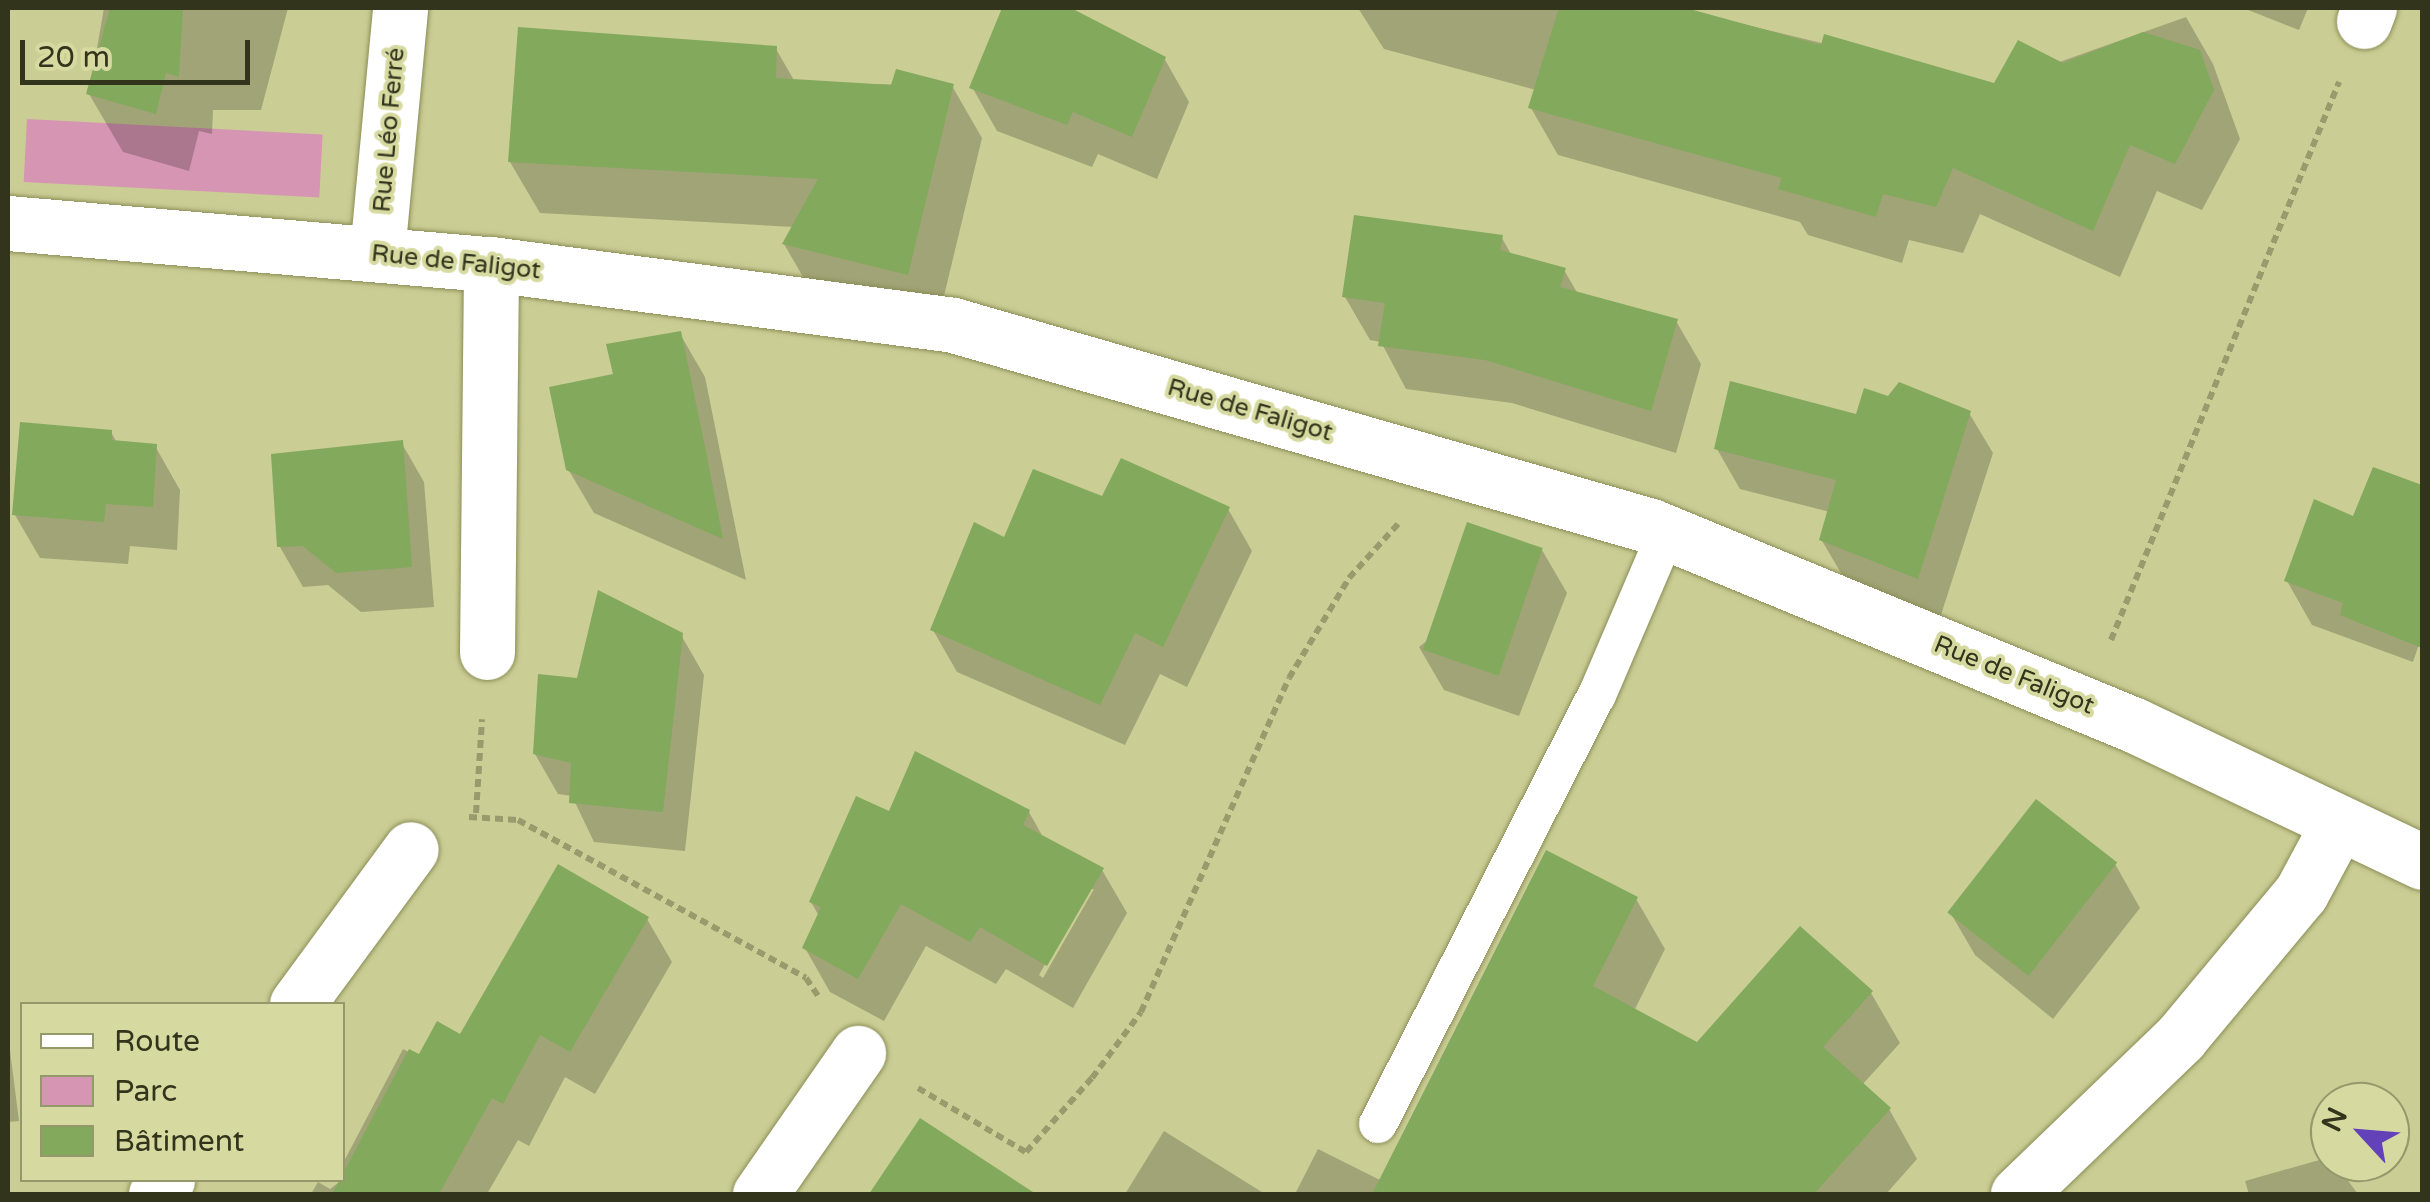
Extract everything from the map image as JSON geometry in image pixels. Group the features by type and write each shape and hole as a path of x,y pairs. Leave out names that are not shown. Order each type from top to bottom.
{"street":[{"name":"Rue Léo Ferré","path":"377,253 400,8"},
{"name":"Rue de Faligot","path":"8,224 491,264 954,324 1666,532 2084,704 2337,826 2422,862"},
{"path":"487,652 491,264"},
{"path":"2018,1194 2180,1038 2301,892 2337,826"},
{"path":"297,1002 411,850"},
{"path":"760,1194 858,1053"}],"lane":[{"path":"1378,1124 1597,694 1666,532"}],"path":[{"path":"2084,704 2366,14"},
{"path":"411,850 476,813 518,820 806,978 858,1053 1026,1152 1142,1012 1289,678 1349,578 1402,520 1462,471"},
{"path":"476,813 487,652"}],"green space":[{"path":"27,119 323,134 319,197 24,182"}],"building":[{"path":"110,8 183,8 179,77 166,73 156,114 86,94"},
{"path":"1002,8 1071,8 1166,57 1132,137 1073,112 1067,125 969,88"},
{"path":"1559,8 1686,8 1821,45 1824,34 1994,83 2018,40 2063,63 2143,32 2200,50 2214,90 2175,164 2130,145 2093,231 1953,168 1936,207 1883,194 1876,217 1778,189 1782,178 1528,108"},
{"path":"518,27 777,46 776,78 891,85 896,69 954,84 908,275 782,244 818,179 508,162"},
{"path":"1354,215 1503,235 1500,250 1566,268 1560,287 1678,319 1651,411 1485,360 1378,346 1385,303 1342,297"},
{"path":"681,331 723,539 566,470 549,387 613,374 606,344"},
{"path":"1730,381 1856,414 1864,388 1888,396 1899,382 1971,411 1918,579 1819,540 1836,480 1714,449"},
{"path":"20,422 112,430 112,440 157,444 153,507 106,504 104,522 12,515"},
{"path":"403,440 412,567 336,573 303,546 277,547 271,454"},
{"path":"1121,458 1230,507 1163,647 1135,633 1100,705 930,630 974,522 1004,537 1033,469 1102,496"},
{"path":"2373,467 2422,485 2422,648 2340,615 2343,603 2284,581 2314,499 2353,516"},
{"path":"1467,522 1543,548 1499,676 1423,650"},
{"path":"598,590 683,633 663,812 569,803 571,763 533,754 538,674 577,678"},
{"path":"915,751 1030,810 1023,825 1104,868 1047,966 980,927 970,942 901,904 858,979 802,948 821,907 809,902 856,796 889,811"},
{"path":"2036,799 2117,862 2029,976 1947,912"},
{"path":"1546,850 1638,897 1593,986 1697,1042 1800,926 1873,991 1823,1047 1891,1108 1814,1194 1372,1194"},
{"path":"558,864 649,917 570,1052 540,1035 503,1104 492,1098 439,1194 332,1194 338,1182 345,1182 345,1170 409,1049 419,1054 437,1021 460,1034"},
{"path":"920,1118 1036,1194 869,1194"}]}
